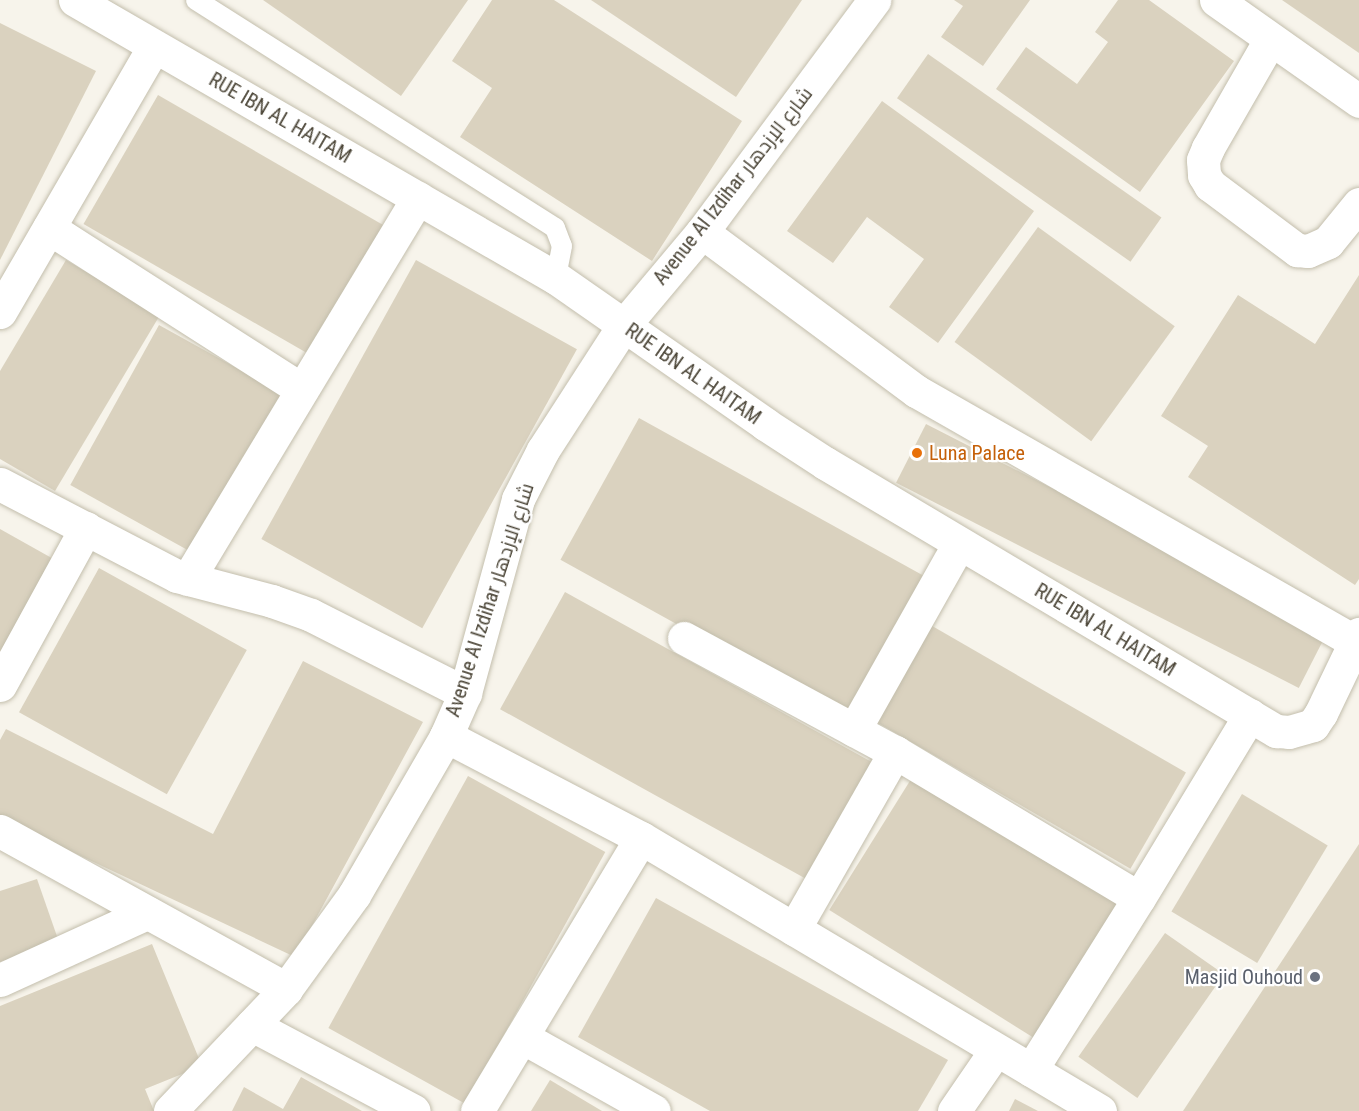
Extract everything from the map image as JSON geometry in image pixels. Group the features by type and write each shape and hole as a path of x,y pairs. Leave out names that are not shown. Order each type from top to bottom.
{"street":[{"name":"RUE IBN AL HAITAM","path":"75,0 556,278 765,424 959,544 1276,730 1289,732 1313,724 1321,713 1357,640"},
{"name":"Avenue Al Izdihar شارع الإزدهار","path":"170,1111 286,989 354,895 446,736 465,693 518,499 543,450 624,325 702,232 874,0"},
{"path":"1216,0 1359,101"},
{"path":"1270,40 1208,148 1203,160 1204,175 1210,185 1297,250 1308,251 1328,242 1359,204"},
{"path":"0,312 154,46"},
{"path":"188,579 418,198"},
{"path":"49,228 302,390"},
{"path":"702,232 916,391 1357,640"},
{"path":"0,484 177,576 272,601 310,615 465,693"},
{"path":"0,685 86,528"},
{"path":"854,730 959,544"},
{"path":"684,638 895,752 1139,898"},
{"path":"1031,1070 1250,715"},
{"path":"446,736 641,838 1100,1111"},
{"path":"794,929 895,752"},
{"path":"0,831 286,989"},
{"path":"477,1111 641,838"},
{"path":"0,980 147,912"},
{"path":"252,1024 414,1111"},
{"path":"522,1037 654,1111"},
{"path":"954,1111 996,1050"}],"lane":[{"path":"196,0 555,228 562,246 556,278"}],"building":[{"path":"263,0 468,0 401,96"},
{"path":"492,0 554,0 742,121 652,261 460,137 492,88 452,61"},
{"path":"591,0 802,0 736,97"},
{"path":"954,0 1030,0 983,66 941,37 963,6"},
{"path":"1118,0 1149,0 1234,61 1140,192 996,89 1026,47 1077,84 1108,42 1095,32"},
{"path":"1282,0 1359,0 1359,53"},
{"path":"0,23 96,71 0,260"},
{"path":"928,54 1161,217 1130,262 897,98"},
{"path":"158,95 391,229 316,359 84,224"},
{"path":"882,101 1034,211 938,343 889,307 924,259 867,217 833,263 787,231"},
{"path":"1038,227 1175,326 1091,441 955,342"},
{"path":"66,260 160,315 55,491 0,459 0,371"},
{"path":"416,260 577,349 422,628 261,539"},
{"path":"1359,275 1359,579 1355,585 1188,477 1208,446 1161,416 1238,295 1315,344"},
{"path":"159,325 287,396 198,556 70,485"},
{"path":"639,418 925,577 846,718 560,560"},
{"path":"926,424 1329,629 1299,688 896,483"},
{"path":"0,529 57,561 0,658"},
{"path":"99,568 247,650 167,794 19,712"},
{"path":"565,592 879,766 814,883 500,709"},
{"path":"927,623 1186,772 1130,869 872,719"},
{"path":"303,661 423,722 295,957 0,818 0,740 6,729 213,834"},
{"path":"468,776 605,852 466,1104 328,1028"},
{"path":"913,776 1123,907 1040,1041 829,910"},
{"path":"1242,794 1328,846 1257,963 1171,911"},
{"name":"Masjid Ouhoud","path":"1359,844 1359,1111 1183,1111"},
{"path":"37,879 59,942 0,962 0,891"},
{"path":"656,898 948,1060 918,1111 710,1111 578,1037"},
{"path":"1165,933 1224,974 1137,1098 1078,1057"},
{"path":"152,944 202,1066 145,1089 154,1111 0,1111 0,1006"},
{"path":"301,1077 362,1111 232,1111 244,1087 283,1109"},
{"path":"550,1080 602,1111 531,1111"},
{"path":"1015,1099 1038,1111 1009,1111"}],"place":[{"name":"Luna Palace","path":"917,453"},
{"name":"Masjid Ouhoud","path":"1315,977"}]}
